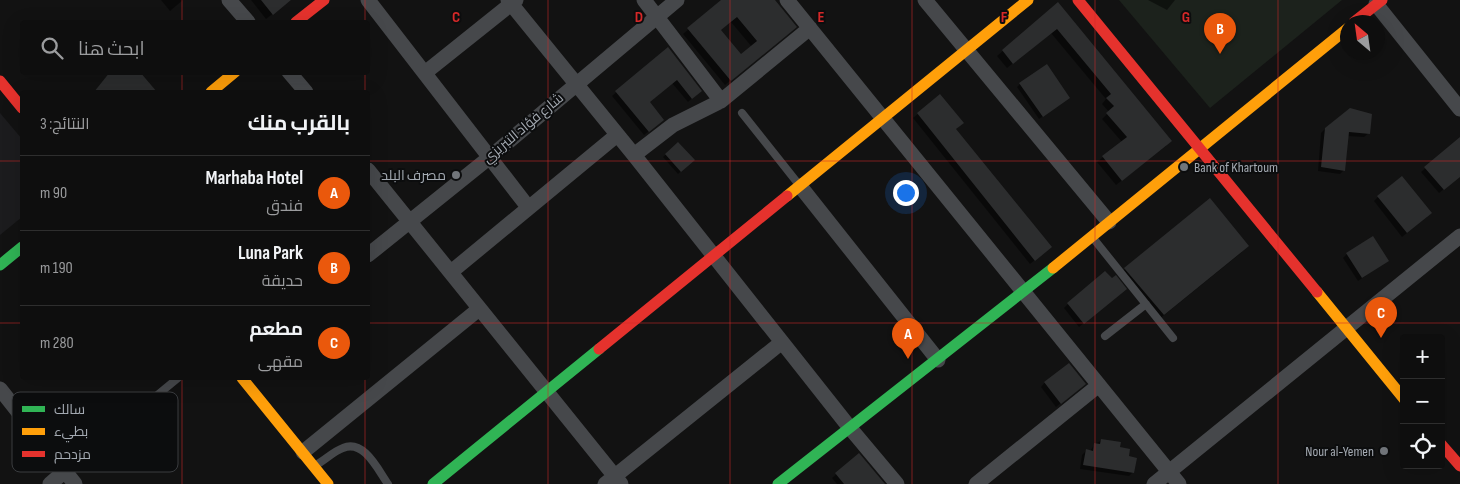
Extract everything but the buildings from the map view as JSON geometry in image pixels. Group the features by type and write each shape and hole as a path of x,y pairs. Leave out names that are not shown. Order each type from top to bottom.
{"main road":[{"path":"299,20 324,0"},
{"path":"433,484 713,256 884,120 1028,0"},
{"path":"1078,0 1400,394"},
{"path":"1363,15 1379,2"},
{"path":"778,484 938,360 1340,34"},
{"path":"213,90 231,75"},
{"path":"0,81 20,106"},
{"path":"0,265 20,249"},
{"path":"244,380 328,484"},
{"path":"1445,449 1460,466"}],"street":[{"path":"230,0 246,20"},
{"path":"368,0 426,72 528,208"},
{"path":"644,0 721,101"},
{"name":"شارع فؤاد التبريزي","path":"370,253 490,157 677,0"},
{"path":"787,0 1179,484"},
{"path":"926,0 1109,222"},
{"path":"426,72 512,1 575,84 897,484"},
{"path":"1379,2 1460,108"},
{"path":"634,155 674,125 721,101 810,28"},
{"path":"292,75 304,90"},
{"path":"451,272 617,135"},
{"path":"370,172 547,391 614,481 782,342"},
{"path":"800,186 938,360"},
{"path":"1154,484 1460,236"},
{"path":"303,452 479,309"},
{"path":"976,484 1099,385"},
{"path":"0,390 12,405"},
{"path":"50,484 64,472"},
{"path":"66,472 75,484"}],"lane":[{"path":"742,113 800,186"},
{"path":"1092,236 1173,338"},
{"path":"1105,336 1146,304"},
{"path":"161,392 176,380"},
{"path":"315,466 343,448 353,446 364,452 388,484"}],"shaded area":[{"path":"1119,0 1342,0 1210,108"},
{"path":"0,113 20,137 20,219 0,235"}],"traffic: fast":[{"path":"0,265 20,249"},
{"path":"778,484 1053,268"},
{"path":"433,484 599,349"}],"traffic: slow":[{"path":"787,196 1028,0"},
{"path":"1053,268 1340,35"},
{"path":"213,90 231,75"},
{"path":"1317,292 1400,394"},
{"path":"244,380 328,484"}],"traffic: jam":[{"path":"299,20 324,0"},
{"path":"1078,0 1317,292"},
{"path":"1363,15 1382,0"},
{"path":"0,81 20,106"},
{"path":"599,349 787,196"},
{"path":"1445,449 1460,466"}],"place":[{"name":"Luna Park","path":"1220,54"},
{"name":"Bank of Khartoum","path":"1184,167"},
{"name":"مصرف البلد","path":"456,175"},
{"name":"مطعم","path":"1381,338"},
{"name":"Marhaba Hotel","path":"908,359"},
{"name":"Nour al-Yemen","path":"1384,451"}]}
